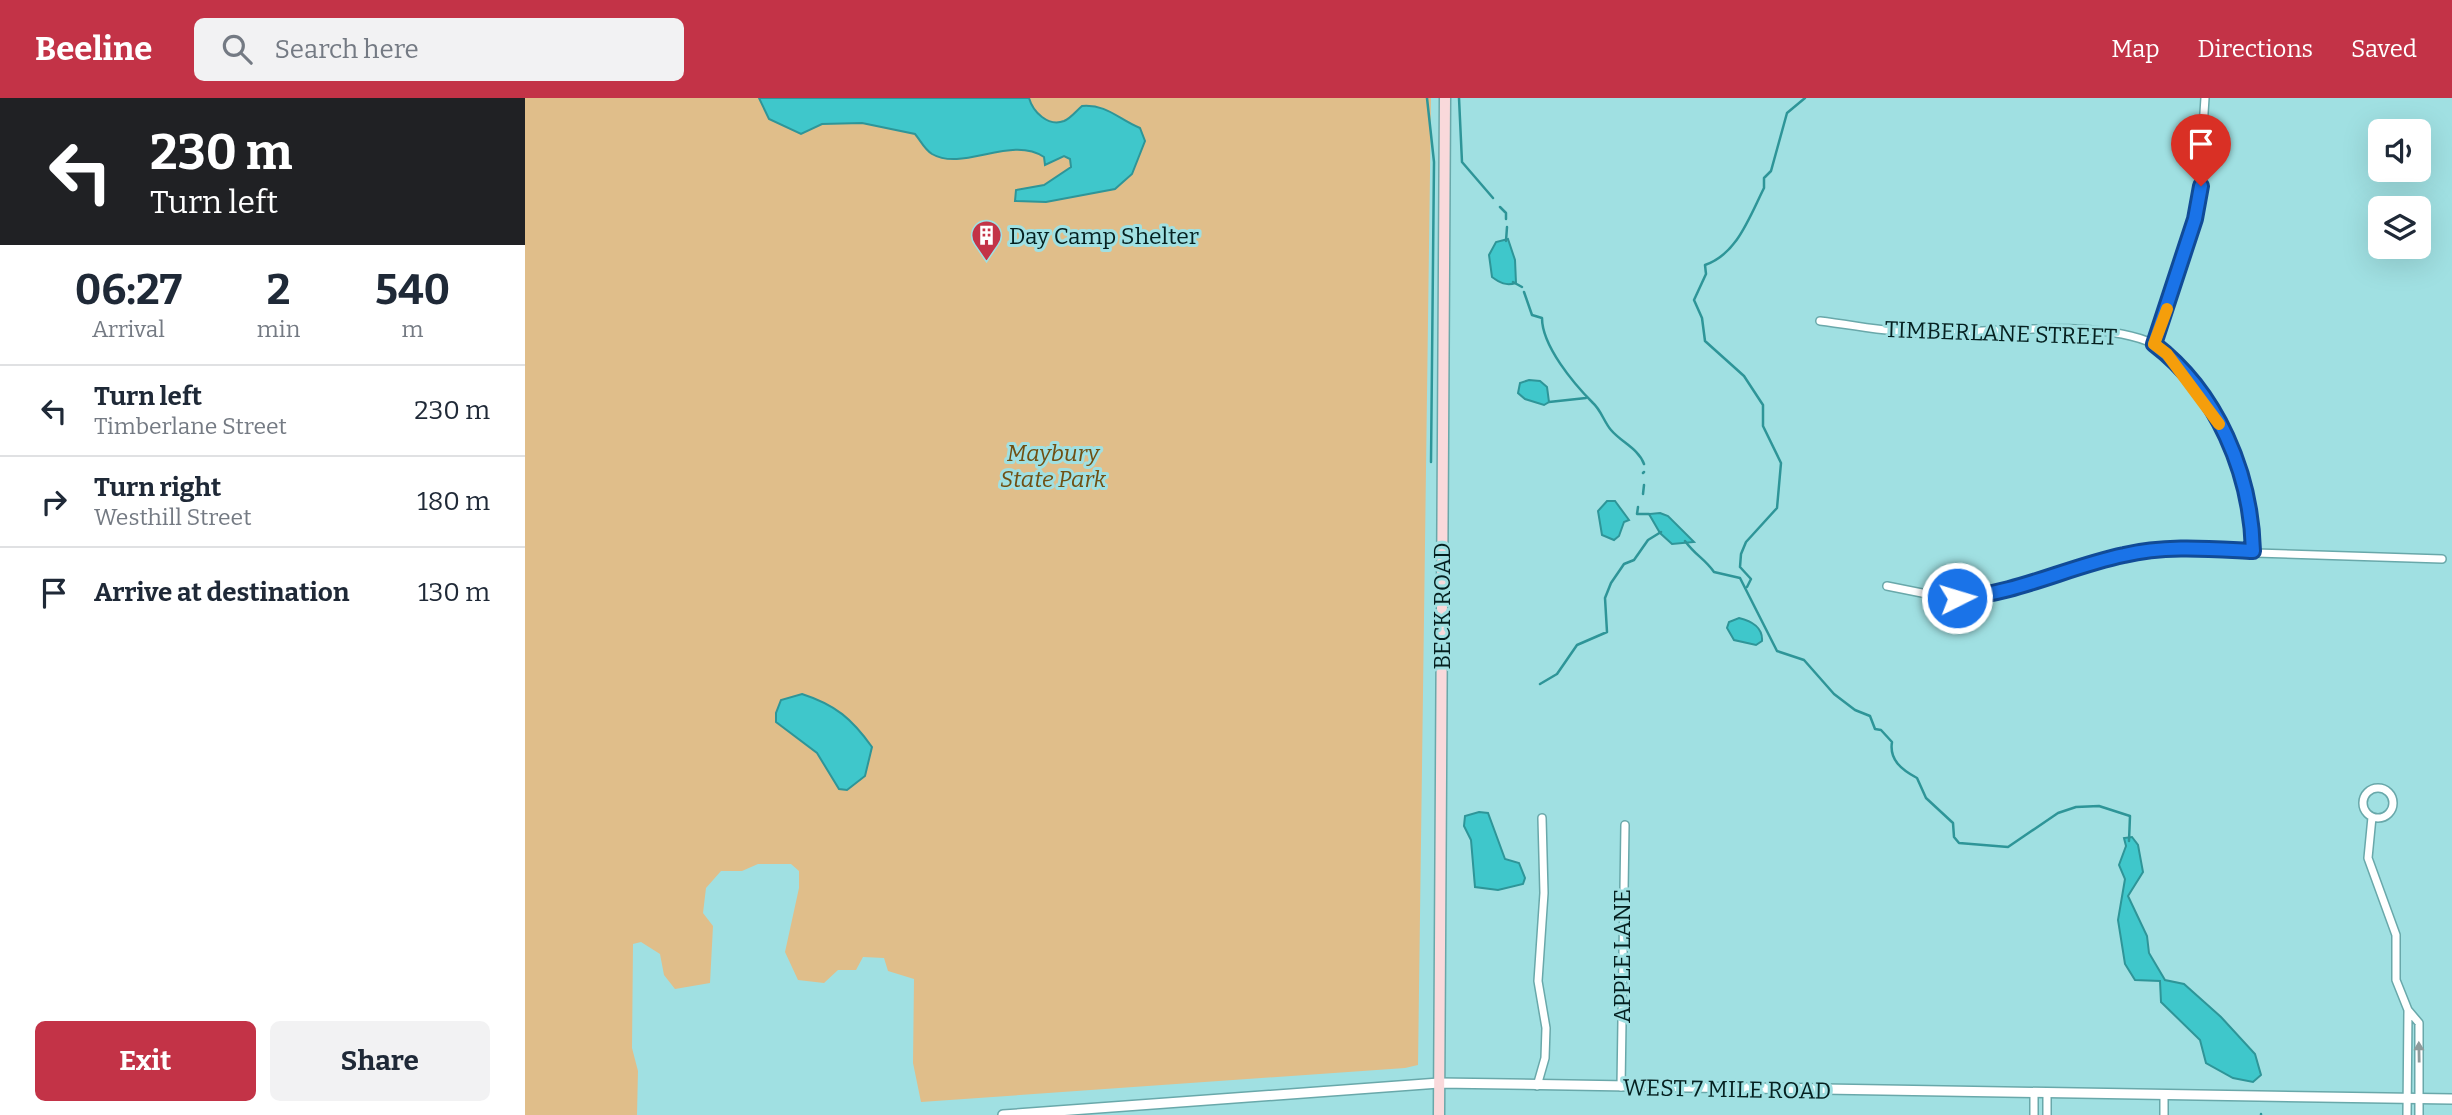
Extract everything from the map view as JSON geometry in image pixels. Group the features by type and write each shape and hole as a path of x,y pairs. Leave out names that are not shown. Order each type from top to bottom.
{"main road":[{"name":"BECK ROAD","path":"1439,1115 1445,98"}],"street":[{"path":"2205,98 2198,202 2154,344 2167,354 2195,389 2230,442 2247,492 2253,551"},
{"name":"TIMBERLANE STREET","path":"1820,321 1925,333 2084,331 2154,344"},
{"path":"1887,586 1942,597 1976,597 2011,591 2127,554 2159,550 2442,559"},
{"path":"2372,817 2386,816 2392,808 2390,795 2383,789 2372,789 2365,795 2363,805 2372,817 2368,858 2396,935 2396,980 2408,1010 2419,1023 2419,1115"},
{"path":"1537,1086 1545,1058 1546,1028 1538,981 1544,893 1542,818"},
{"name":"APPLE LANE","path":"1621,1087 1625,825"},
{"path":"2407,1115 2408,1010"},
{"name":"WEST 7 MILE ROAD","path":"1003,1115 1439,1083 2047,1095 2452,1099"},
{"path":"2034,1094 2034,1115"},
{"path":"2047,1095 2047,1115"},
{"path":"2164,1096 2164,1115"}],"green space":[{"name":"Maybury State Park","path":"525,98 1431,98 1418,1065 921,1102 913,1063 914,979 888,971 884,958 863,957 856,970 838,970 824,983 798,980 785,952 799,888 799,871 791,864 758,864 742,871 721,871 706,888 703,913 713,926 710,983 675,989 664,975 660,954 641,942 633,944 632,1048 638,1071 637,1115 525,1115"}],"water":[{"path":"759,98 1029,98 1038,113 1052,122 1067,120 1082,106 1099,107 1140,128 1145,141 1132,174 1115,189 1046,202 1015,201 1016,190 1044,185 1071,167 1070,159 1064,156 1045,165 1044,157 1031,151 1017,150 958,159 944,158 929,152 915,134 862,123 822,124 801,134 769,119"},
{"path":"1508,239 1515,260 1516,283 1509,284 1492,277 1489,255 1496,242"},
{"path":"1540,381 1547,387 1549,402 1544,405 1525,399 1518,393 1520,383"},
{"path":"1607,501 1615,501 1629,520 1624,522 1619,536 1614,540 1602,535 1598,511"},
{"path":"1660,513 1668,516 1694,542 1672,544 1660,533 1649,514"},
{"path":"1739,618 1756,626 1761,632 1762,641 1756,645 1734,640 1727,628 1729,622"},
{"path":"802,694 842,714 872,747 865,776 847,790 839,789 817,753 776,722 781,700"},
{"path":"1479,812 1488,813 1505,859 1519,863 1525,878 1523,884 1498,890 1475,887 1471,840 1464,826 1465,816"},
{"path":"2132,837 2138,845 2143,872 2128,896 2147,936 2149,953 2165,980 2184,984 2221,1017 2255,1054 2261,1075 2253,1082 2233,1078 2206,1063 2200,1040 2161,1002 2160,981 2135,980 2125,964 2118,920 2125,879 2119,865 2126,846 2124,838"}],"waterway":[{"path":"1427,98 1434,162 1431,462"},
{"path":"1459,98 1462,162 1493,198"},
{"path":"1747,587 1751,579 1740,567 1741,554 1746,542 1777,508 1781,463 1763,426 1763,405 1744,376 1705,341 1702,318 1694,300 1706,274 1705,265 1726,253 1741,234 1764,188 1764,178 1771,171 1787,113 1805,98"},
{"path":"1500,207 1506,213 1506,219"},
{"path":"1506,241 1507,227"},
{"path":"1513,282 1522,287"},
{"path":"1524,292 1532,315 1542,318 1547,340 1560,364 1596,406 1611,430 1638,454 1644,464"},
{"path":"1549,402 1586,398"},
{"path":"1643,494 1644,485"},
{"path":"1638,507 1637,514 1649,514"},
{"path":"1540,684 1557,674 1577,645 1607,632 1605,598 1611,583 1624,564 1634,560 1648,540 1661,532"},
{"path":"1685,541 1714,572 1740,578 1777,651 1804,660 1834,694 1855,710 1870,716 1875,729 1881,730 1892,742 1893,754 1898,764 1917,778 1926,798 1953,823 1954,837 1959,843 2008,847 2058,813 2076,807 2099,806 2130,816 2129,841"}],"slow traffic":[{"path":"2167,309 2154,344 2167,354 2219,424"}],"place":[{"name":"Day Camp Shelter","path":"986,263"}],"route":[{"path":"1957,598 2011,591 2127,554 2159,550 2253,551 2247,492 2230,442 2195,389 2167,354 2154,344 2195,219 2201,186"}]}
